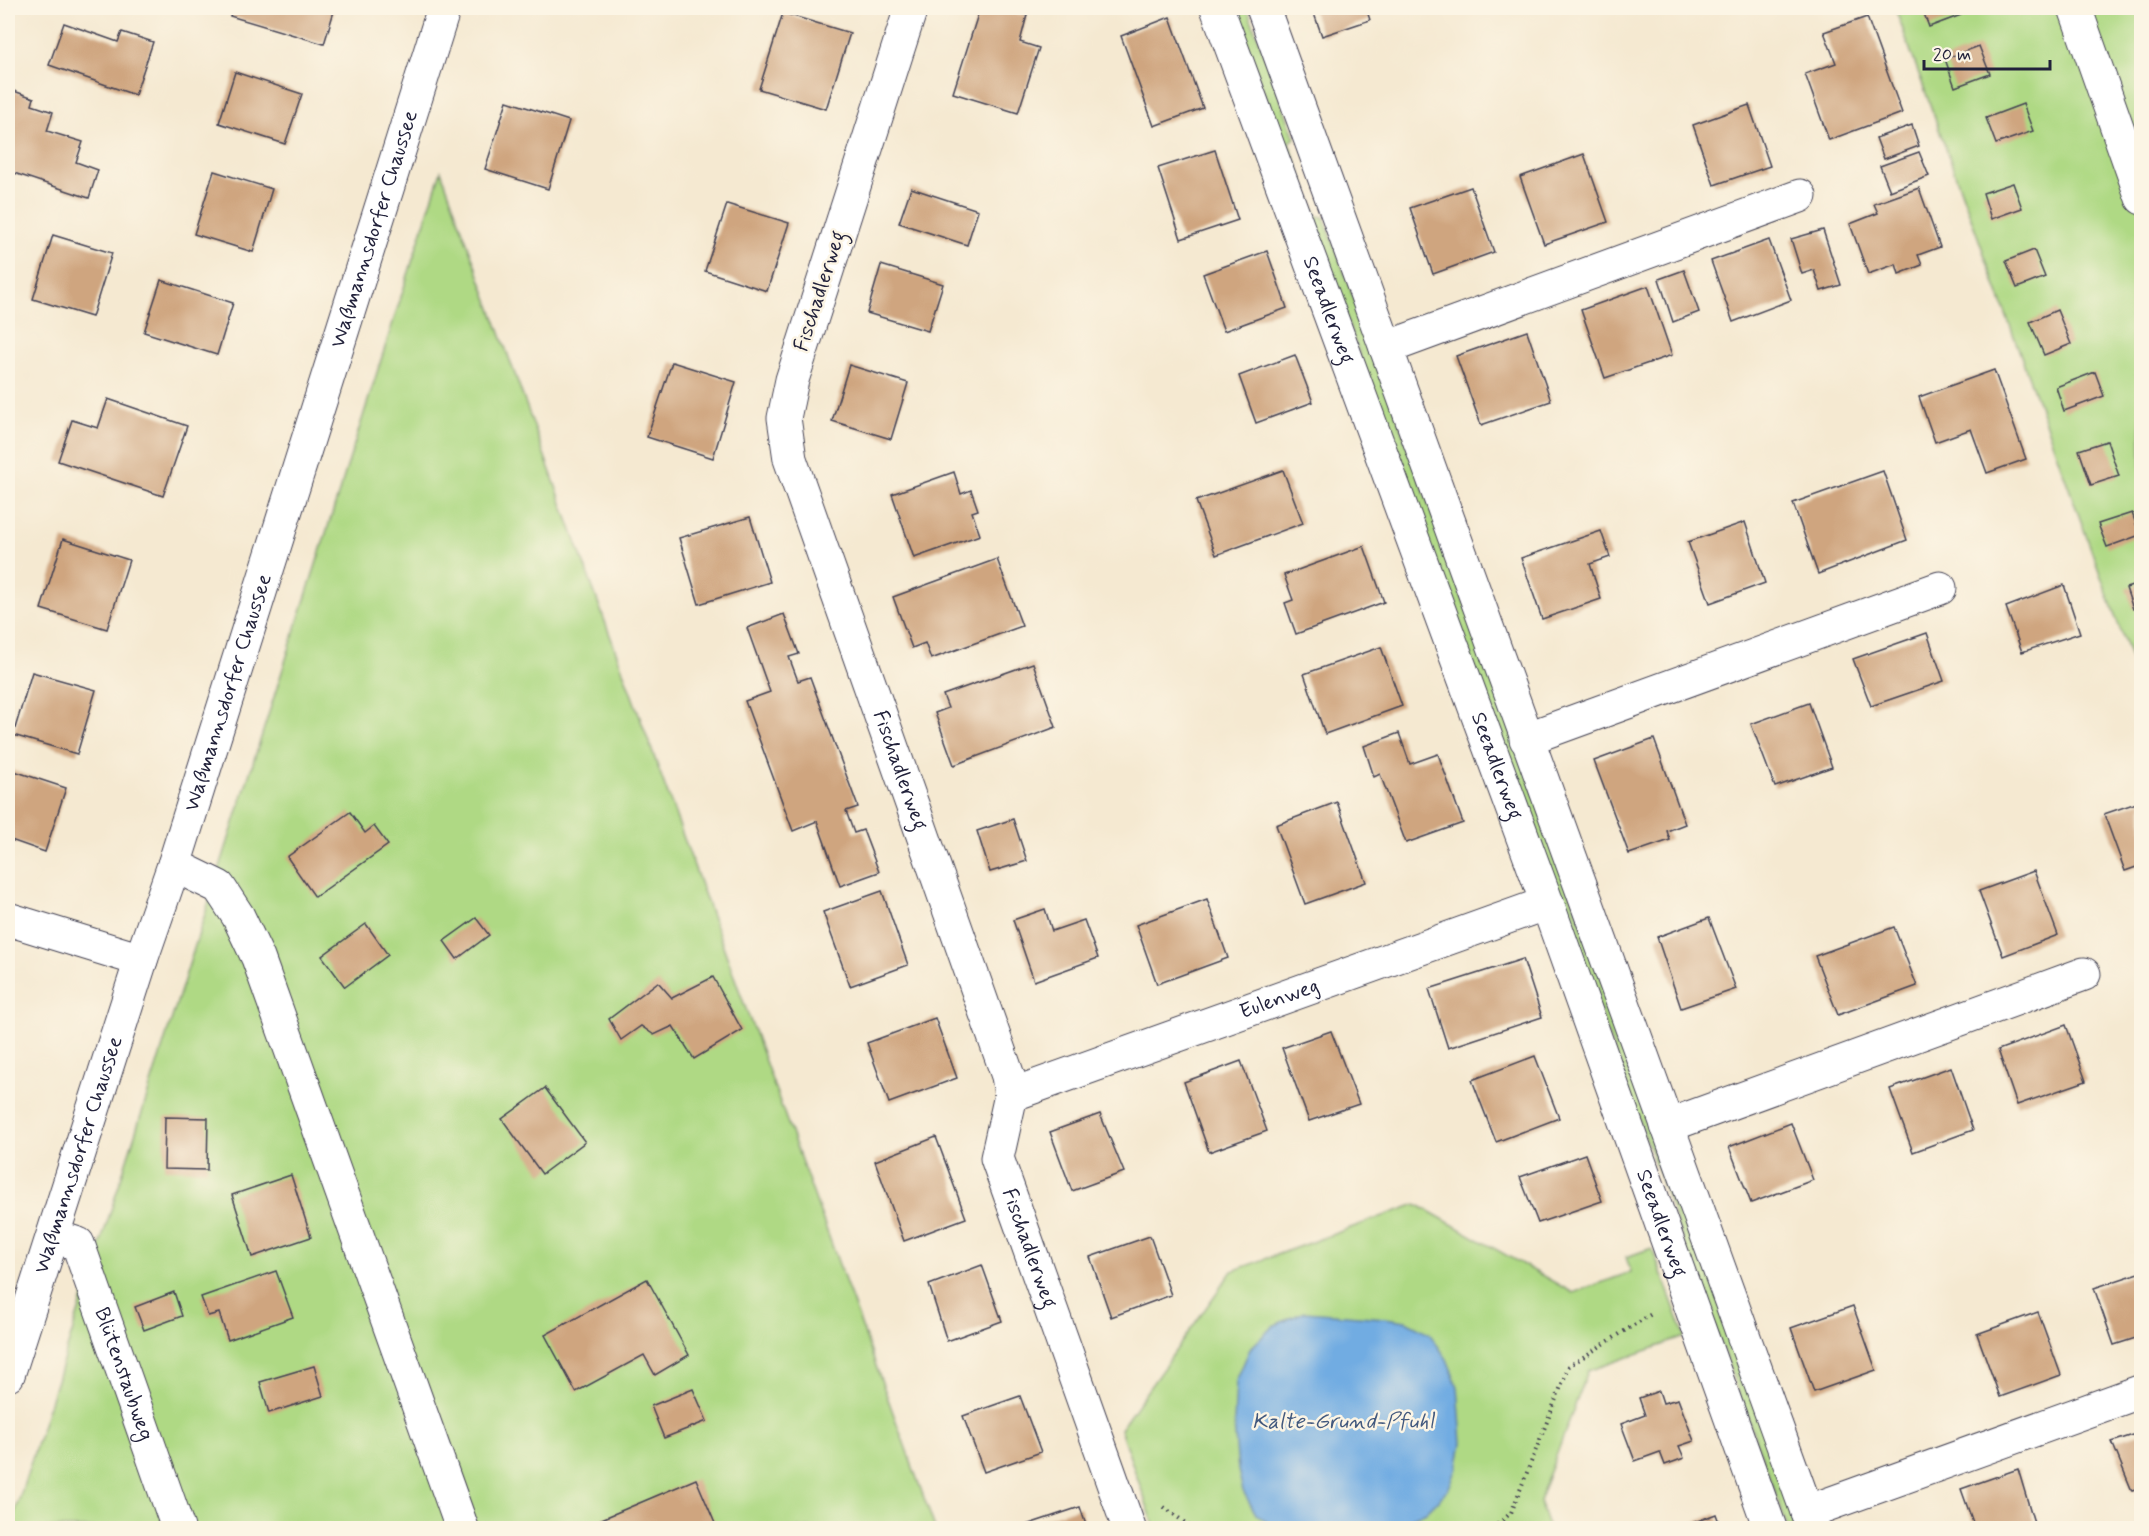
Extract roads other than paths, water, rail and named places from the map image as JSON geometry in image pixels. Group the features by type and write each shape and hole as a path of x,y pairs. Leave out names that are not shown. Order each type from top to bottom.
{"street":[{"name":"Waßmannsdorfer Chaussee","path":"8,1375 141,960 174,865 444,8"},
{"name":"Fischadlerweg","path":"911,8 792,380 784,418 790,459 1008,1076 1011,1095 997,1158 1129,1528"},
{"name":"Seeadlerweg","path":"1216,8 1547,903 1770,1528"},
{"name":"Seeadlerweg","path":"1263,8 1810,1520 2142,1391"},
{"path":"2075,8 2142,198"},
{"name":"Seeadlerweg","path":"1386,348 1800,196"},
{"name":"Seeadlerweg","path":"1526,739 1940,588"},
{"path":"174,865 219,887 238,916 258,958 462,1528"},
{"name":"Eulenweg","path":"1011,1095 1547,903"},
{"path":"8,919 141,960"},
{"path":"1667,1126 2084,975"},
{"name":"Blütenstaubweg","path":"53,1236 78,1244 178,1528"}],"water":[{"name":"Kalte-Grund-Pfuhl","path":"1304,1312 1406,1321 1429,1333 1447,1359 1458,1387 1462,1443 1457,1468 1448,1490 1426,1512 1397,1525 1374,1528 1275,1528 1256,1514 1243,1491 1238,1470 1234,1423 1236,1381 1250,1349 1273,1326"}],"waterway":[{"path":"1397,1525 1401,1528"}]}
